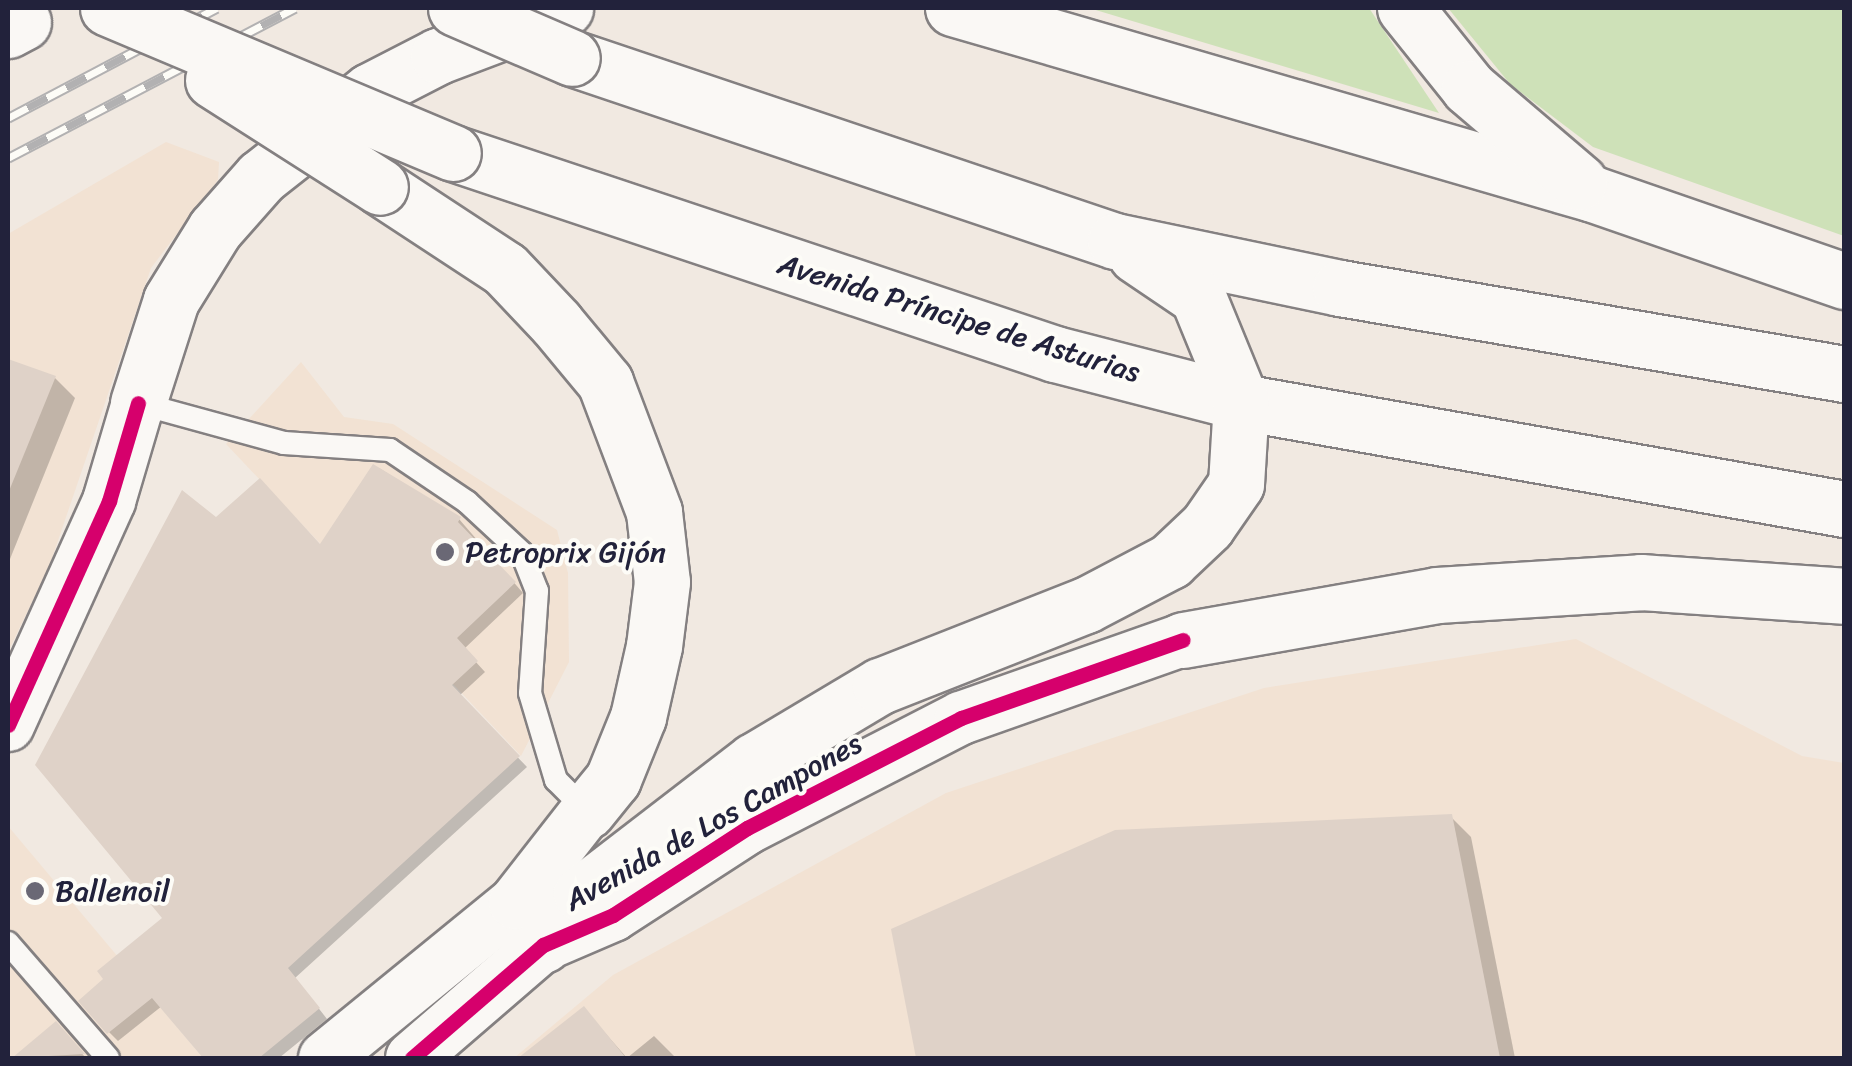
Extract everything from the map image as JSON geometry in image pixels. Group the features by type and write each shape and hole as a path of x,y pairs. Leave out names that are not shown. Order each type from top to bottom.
{"highway":[{"name":"Avenida Príncipe de Asturias","path":"104,8 452,153 1055,354 1241,402 1844,509"},
{"path":"104,8 504,268 606,382 654,512 662,582 642,700 613,778 587,812"},
{"path":"456,8 568,33 1115,242 1340,288 1844,374"},
{"path":"953,8 1593,194 1844,281"},
{"path":"1406,8 1469,88 1593,194"},
{"path":"138,403 170,300 216,228 261,177 370,91 438,56 568,33"},
{"path":"542,945 581,894 754,762 880,686 1086,605 1170,561 1207,526 1236,484 1241,402 1198,297 1115,242"},
{"path":"1183,640 1290,617 1474,593 1641,582 1844,596"}],"street":[{"path":"8,725 109,502 138,403"},
{"name":"Avenida de Los Campones","path":"412,1058 542,945 613,915 747,828 962,718 1183,640"},
{"name":"Avenida de Los Campones","path":"326,1058 515,903 587,812"}],"lane":[{"path":"138,403 284,443 390,450 481,515 522,553 537,591 530,694 556,780 587,812"},
{"path":"8,943 108,1058"}],"shaded area":[{"path":"166,142 219,162 218,180 151,268 49,567 8,652 8,234"},
{"name":"Petroprix Gijón","path":"301,362 344,417 393,424 557,530 568,573 569,662 521,756 226,444"},
{"path":"1576,639 1802,756 1844,763 1844,1058 514,1058 613,975 946,793 1264,688"},
{"name":"Ballenoil","path":"8,826 203,1058 8,1058"}],"green space":[{"path":"1089,8 1369,8 1439,113"},
{"path":"1448,8 1844,8 1844,236 1593,147 1510,84"}],"building":[{"path":"8,359 56,376 9,491 8,491"},
{"path":"373,464 461,517 458,522 516,582 457,638 478,661 452,685 520,756 288,968 320,1008 259,1058 203,1058 152,998 107,1034 78,1001 103,979 97,971 162,918 35,765 182,490 216,517 260,478 320,544"},
{"path":"1452,814 1500,1058 916,1058 891,929 1115,830"},
{"path":"584,1006 626,1058 518,1058"},
{"path":"56,1021 85,1054 12,1058"}],"railway":[{"path":"8,118 217,8"},
{"path":"8,158 295,8"}],"cycle path":[{"path":"8,725 109,501 138,403"},
{"path":"412,1058 543,945 613,915 747,828 961,718 1183,640"}],"place":[{"name":"Petroprix Gijón","path":"445,552"},
{"name":"Ballenoil","path":"35,891"}]}
